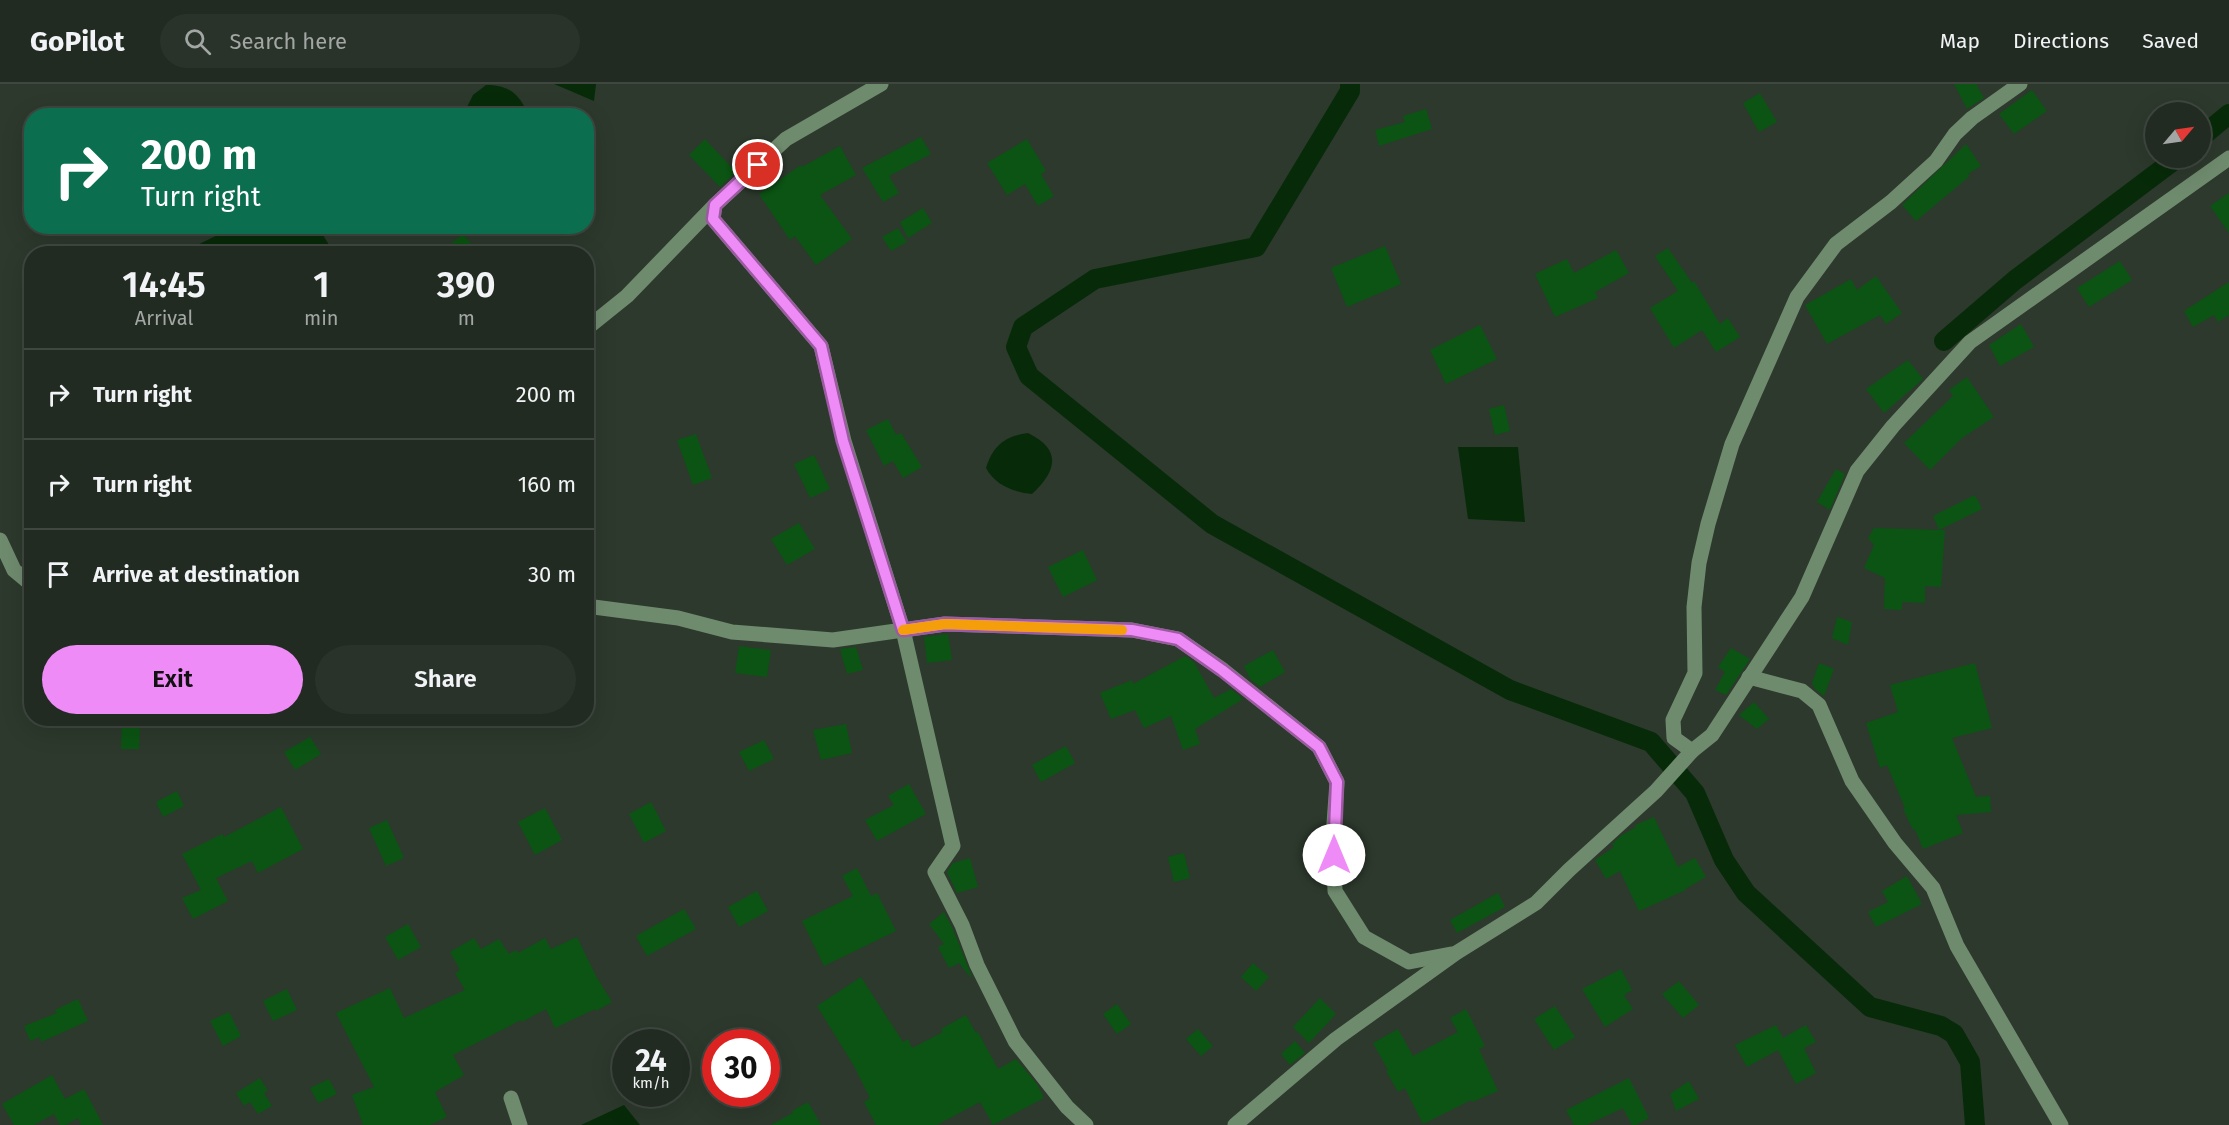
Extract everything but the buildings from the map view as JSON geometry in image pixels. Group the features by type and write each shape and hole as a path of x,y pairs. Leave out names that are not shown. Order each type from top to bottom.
{"street":[{"path":"594,323 627,296 715,205 786,139 881,84"},
{"path":"1692,751 1674,738 1673,720 1695,672 1694,607 1699,563 1708,524 1732,444 1797,297 1836,244 1891,202 1936,161 1955,134 1972,118 2020,84"},
{"path":"1235,1125 1336,1039 1456,952 1536,903 1656,791 1692,751 1712,735 1802,597 1857,471 1893,426 1970,342 2229,158"},
{"path":"715,205 713,219 821,346 843,441 903,630 953,846 935,872 1015,1041 1067,1107 1086,1125"},
{"path":"0,540 14,570 24,578"},
{"path":"594,607 678,618 732,632 834,640 957,624 1132,630 1178,639 1231,677 1319,747 1337,782 1334,837 1335,891 1364,936 1409,962 1456,952"},
{"path":"1749,677 1802,691 1819,705 1852,781 1895,843 1933,888 1957,946 2061,1125"},
{"path":"511,1098 520,1125"}],"shaded area":[{"path":"554,84 596,84 594,101"},
{"path":"486,85 504,87 513,92 524,106 523,108 468,108 473,95"},
{"path":"220,234 322,234 330,246 195,246"},
{"path":"1028,433 1047,447 1052,462 1051,470 1046,478 1032,494 1005,487 994,479 986,468 992,453 1001,443 1013,436"},
{"path":"1458,447 1518,447 1525,522 1468,519"},
{"path":"620,1107 626,1107 640,1125 581,1125"}],"waterway":[{"path":"1350,84 1350,91 1256,247 1095,279 1023,327 1016,347 1029,376 1212,524 1510,690 1651,742 1695,793 1724,860 1746,893 1870,1007 1941,1026 1954,1034 1970,1062 1975,1125"},
{"path":"2211,129 2229,114"},
{"path":"1944,341 2015,280 2164,168"}],"slow traffic":[{"path":"903,630 945,624 1122,630"}],"route":[{"path":"758,165 715,205 713,219 821,346 843,441 903,630 945,624 1132,630 1178,639 1222,670 1319,747 1337,782 1334,855"}]}
